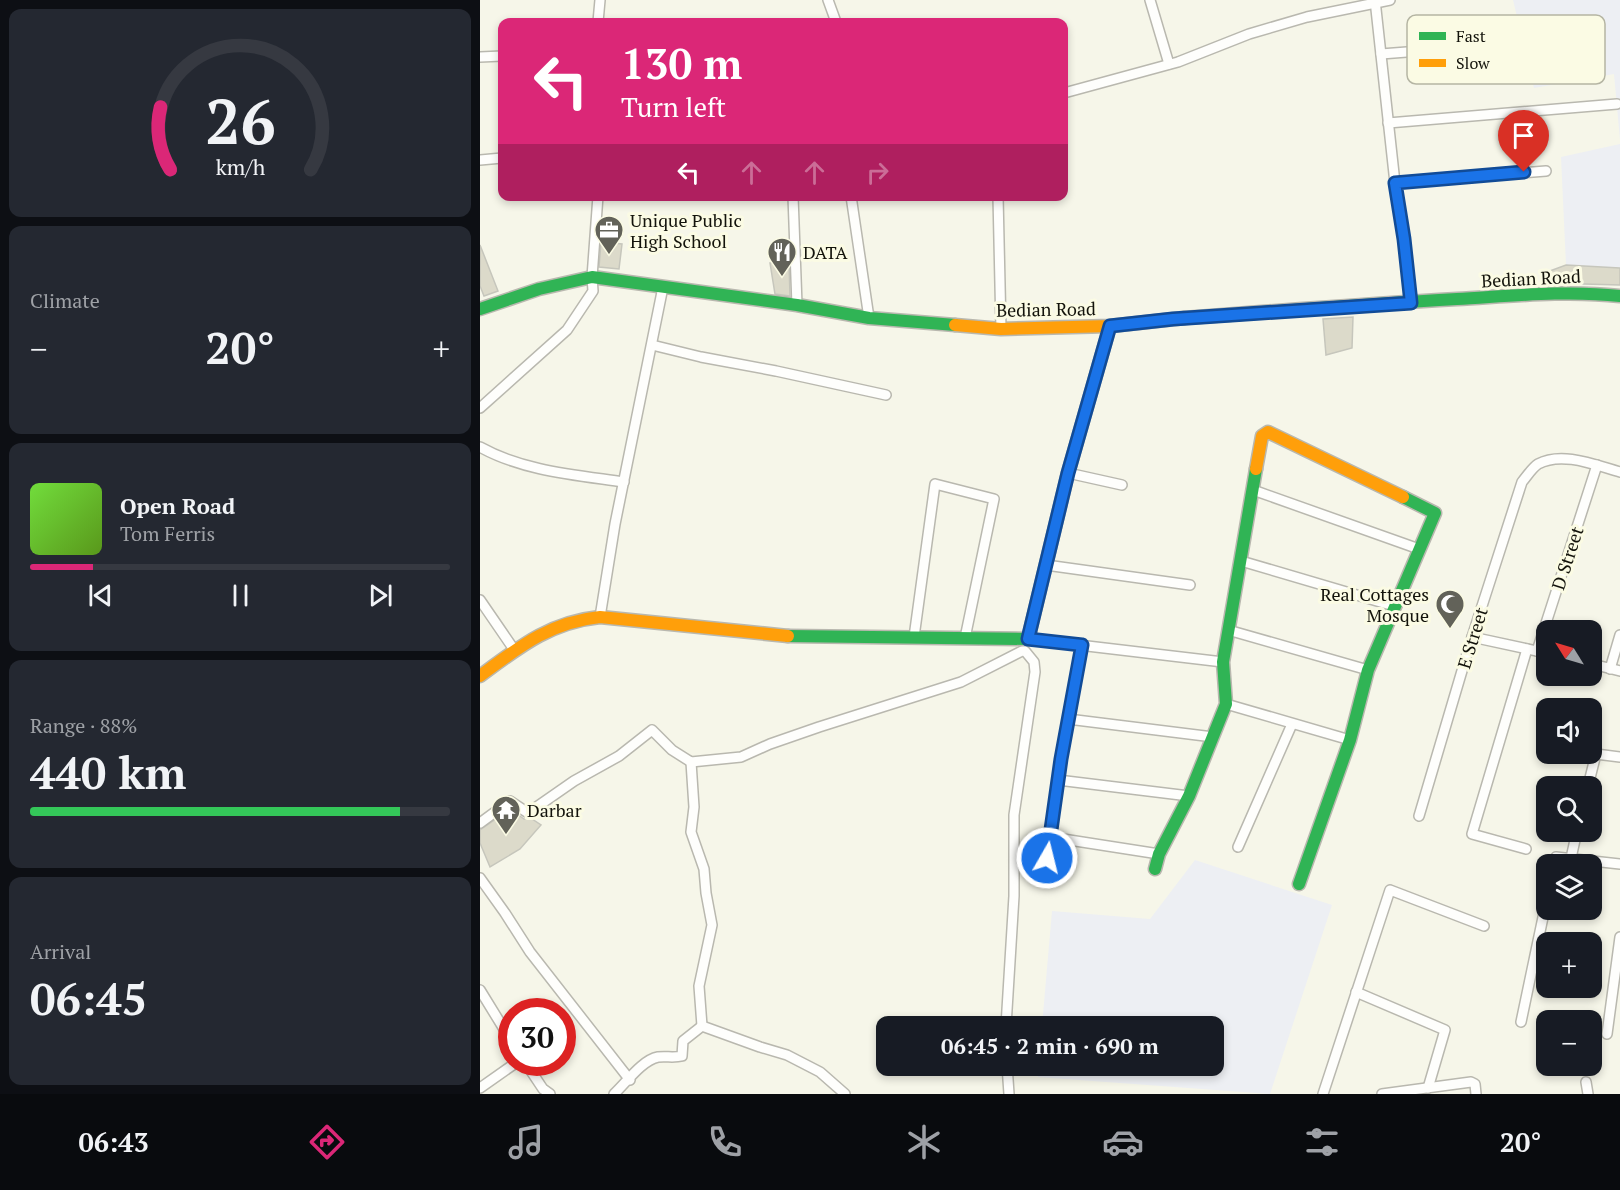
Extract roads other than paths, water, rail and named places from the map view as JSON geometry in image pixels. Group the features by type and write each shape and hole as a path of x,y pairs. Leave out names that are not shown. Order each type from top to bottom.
{"street":[{"path":"598,18 600,0"},
{"path":"828,0 835,18"},
{"path":"1150,0 1169,64"},
{"path":"1068,92 1169,64 1249,34 1297,20 1390,0"},
{"path":"1376,2 1388,123 1411,303"},
{"path":"1381,54 1407,52"},
{"path":"480,57 498,56"},
{"path":"1388,123 1617,104"},
{"path":"480,160 498,158"},
{"path":"1395,183 1546,171"},
{"path":"480,408 567,330 593,291 598,201"},
{"path":"793,201 797,305"},
{"path":"852,201 868,318"},
{"path":"998,201 1000,329"},
{"name":"Bedian Road","path":"480,309 539,289 592,277 797,305 868,318 1000,329 1110,326 1173,319 1546,294 1593,293 1620,296"},
{"path":"600,617 615,524 663,287"},
{"path":"1028,639 1068,473 1110,326"},
{"path":"652,345 886,395"},
{"path":"1155,869 1159,854 1189,796 1226,704 1223,662 1262,436 1268,432 1434,511 1435,515 1368,670 1350,740 1299,885"},
{"path":"480,447 512,461 552,471 624,482"},
{"name":"E Street","path":"1419,816 1472,637 1522,482 1536,465 1552,459 1581,461 1597,465"},
{"path":"1597,465 1620,472"},
{"name":"D Street","path":"1547,620 1597,465"},
{"path":"1068,473 1122,485"},
{"path":"914,637 934,484 994,499 965,638"},
{"path":"1253,490 1419,549"},
{"path":"1240,561 1394,606"},
{"path":"1046,565 1190,585"},
{"path":"480,600 515,651"},
{"path":"480,676 544,632 575,619 600,617 786,636 1028,639 1223,662"},
{"path":"1228,630 1368,670"},
{"path":"1610,669 1620,635"},
{"path":"1472,637 1536,651"},
{"path":"1047,858 1068,719 1082,645"},
{"path":"480,823 510,801 528,813 574,781 619,756 652,730 672,750 691,762 741,757 819,727 961,682 1025,651 1034,662 1035,672 1014,815 1014,896 1007,1016"},
{"name":"D Street","path":"1526,849 1472,834 1536,654"},
{"path":"1602,667 1620,671"},
{"path":"1226,704 1350,740"},
{"path":"1068,719 1213,737"},
{"path":"1238,847 1292,724"},
{"path":"1590,776 1596,754 1620,757"},
{"path":"691,762 694,807 691,832 704,869 712,925 699,986 702,1026"},
{"path":"1058,780 1189,796"},
{"path":"1050,837 1159,854"},
{"path":"1602,862 1620,864"},
{"path":"480,878 506,913 530,952 630,1080"},
{"path":"1323,1094 1390,890 1484,926"},
{"path":"1521,1022 1542,920"},
{"path":"1607,1034 1620,937"},
{"path":"480,990 498,1019"},
{"path":"1356,992 1445,1030 1428,1088"},
{"path":"614,1094 630,1080 641,1065 657,1057 682,1056 683,1041 702,1026"},
{"path":"702,1026 787,1055 820,1072 845,1094"},
{"path":"480,1088 498,1075"},
{"path":"534,1076 543,1089 550,1094"},
{"path":"1008,1076 1009,1094"},
{"path":"1382,1094 1474,1082 1476,1094"},
{"path":"1586,1082 1588,1094"}],"place":[{"name":"Unique Public High School","path":"609,256"},
{"name":"DATA","path":"782,278"},
{"name":"Real Cottages Mosque","path":"1450,630"},
{"name":"Darbar","path":"506,836"}]}
